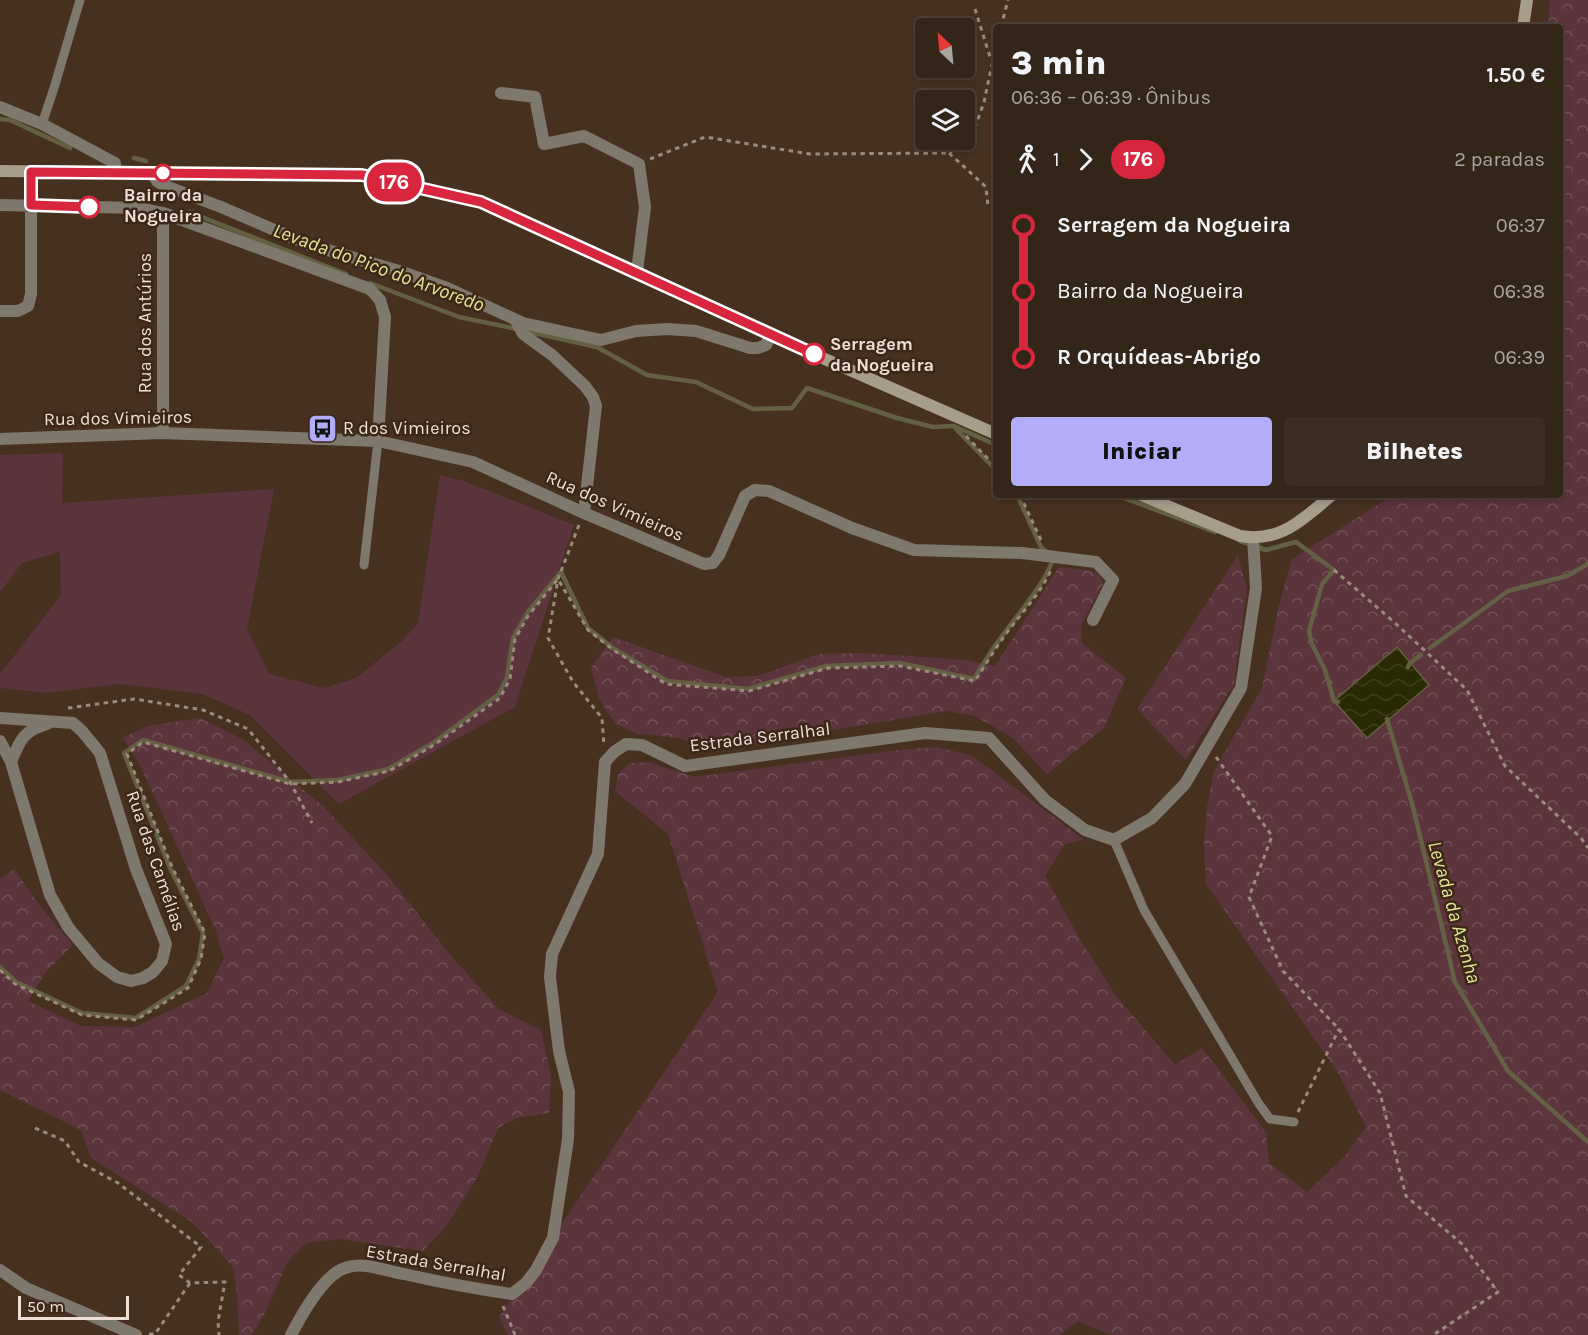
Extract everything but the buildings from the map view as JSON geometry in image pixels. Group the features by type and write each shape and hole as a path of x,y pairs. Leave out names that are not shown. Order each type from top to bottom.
{"main road":[{"path":"1523,24 1527,0"},
{"path":"0,171 362,175 481,202 770,335 993,433"},
{"path":"1149,498 1254,543 1289,530 1328,498"}],"street":[{"path":"501,93 535,97 544,144 584,136 639,164 645,207 637,272"},
{"path":"0,107 42,124 115,163 116,172"},
{"path":"0,310 18,311 28,306 30,300 31,172"},
{"path":"151,172 157,181 163,184 308,244 447,288 516,321 601,340 636,331 667,329 696,331 750,348 758,348 766,345 770,335"},
{"path":"0,205 139,208 163,213 370,289 380,300 385,317 378,441"},
{"name":"Rua dos Antúrios","path":"163,213 163,433"},
{"path":"516,321 523,334 552,355 585,386 593,397 596,406 584,513"},
{"name":"Rua dos Vimieiros","path":"0,439 163,433 378,441 473,462 584,513 704,564 713,563 719,555 745,496 755,490 769,490 852,528 914,550 1022,553 1096,562 1113,580 1093,620"},
{"path":"1114,840 1152,819 1185,784 1241,688 1256,588 1254,543"},
{"name":"Rua das Camélias","path":"0,718 73,723 100,753 136,869 166,944 162,961 153,972 131,981 117,977 98,963 68,927 50,895 11,762 0,741"},
{"path":"11,762 25,736 33,729 51,723"},
{"name":"Estrada Serralhal","path":"291,1335 307,1306 330,1278 344,1268 372,1266 402,1274 512,1294 526,1283 536,1270 553,1238 568,1139 569,1092 558,1040 550,978 552,954 598,854 605,762 626,744 642,745 685,766 925,733 989,738 1045,800 1085,830 1114,840"},
{"path":"0,1270 26,1288 134,1334"}],"lane":[{"path":"42,124 80,0"},
{"path":"364,565 378,441"},
{"path":"1114,840 1144,910 1259,1104 1270,1119 1294,1122"}],"path":[{"path":"1002,24 1008,0"},
{"path":"975,9 992,62"},
{"path":"639,164 705,137 810,154 949,153 972,136 984,102 993,58"},
{"path":"949,153 986,187 987,206"},
{"path":"956,417 955,424 993,464"},
{"path":"1021,498 1043,546"},
{"path":"584,513 558,579 548,638 573,682 602,718 605,762"},
{"path":"558,579 588,630 612,649 666,684 749,691 828,668 900,666 975,681 1004,636 1022,615 1046,580 1053,564"},
{"path":"1334,570 1467,690 1505,766 1581,838 1588,848"},
{"path":"0,970 15,984 82,1016 136,1020 188,988 201,959 205,933 172,867 127,754 143,742 290,784 338,782 389,771 434,745 500,698 510,679 515,639 528,616 558,579"},
{"path":"64,708 134,699 203,710 248,729 290,782 312,823"},
{"path":"1208,745 1272,836 1249,897 1283,971 1339,1029 1380,1093 1406,1196 1462,1244 1498,1292 1433,1335"},
{"path":"1294,1122 1339,1029"},
{"path":"36,1128 64,1141 80,1162 118,1183 201,1247 179,1275 190,1282 225,1282 218,1321 219,1335"},
{"path":"134,1334 155,1334 190,1282"},
{"path":"497,1292 515,1335"}],"green space":[{"path":"1550,0 1588,0 1588,1335 1111,1335 1078,1321 1060,1335 508,1335 499,1317 718,992 668,834 615,791 618,774 630,763 648,762 695,777 906,749 937,747 973,756 1084,840 1065,844 1045,876 1080,939 1116,996 1175,1065 1202,1048 1266,1132 1269,1163 1307,1192 1345,1156 1366,1127 1337,1071 1206,884 1204,844 1207,807 1214,771 1262,688 1278,609 1292,559 1388,498 1563,498 1563,24 1548,24"},
{"path":"63,453 62,503 274,489 247,629 269,674 324,688 356,678 403,640 418,623 440,475 464,481 574,525 515,707 339,804 250,715 202,694 120,684 46,693 0,688 0,674 61,595 60,552 22,563 0,592 0,455"},
{"path":"1238,555 1247,588 1234,684 1186,760 1137,709"},
{"path":"1059,567 1086,570 1099,575 1103,584 1081,626 1082,643 1126,678 1104,728 1047,774 1013,738 975,716 947,711 718,749 677,738 634,733 615,723 599,699 591,668 613,637 726,677 758,676 819,654 863,653 967,660 995,666"},
{"path":"200,718 244,740 324,807 388,876 452,957 499,1009 541,1030 551,1076 549,1113 516,1118 498,1128 478,1176 447,1225 423,1251 339,1239 306,1243 288,1261 264,1315 252,1335 239,1335 233,1267 192,1222 91,1158 81,1130 0,1090 0,879 14,869 41,907 73,945 45,973 28,1001 81,1026 135,1027 207,993 224,958 216,931 141,767 123,738 147,726"}],"water":[{"path":"1397,647 1429,685 1367,738 1334,701"}],"waterway":[{"name":"Levada do Pico do Arvoredo","path":"0,119 10,120 70,148"},
{"name":"Levada do Pico do Arvoredo","path":"134,158 146,161"},
{"name":"Levada do Pico do Arvoredo","path":"189,212 346,274"},
{"name":"Levada do Pico do Arvoredo","path":"370,283 459,317 517,329"},
{"name":"Levada do Pico do Arvoredo","path":"525,331 597,347 647,375 696,382 753,409 792,408 807,388 897,418 933,427 954,426 993,444"},
{"path":"956,429 993,467"},
{"path":"1018,498 1041,547 1047,552"},
{"name":"Levada do Pico do Arvoredo","path":"1124,498 1215,532"},
{"name":"Levada do Pico do Arvoredo","path":"1240,541 1266,550 1296,542 1334,570 1322,584 1309,631 1312,644 1325,670 1334,701 1338,702"},
{"path":"0,967 16,982 82,1013 136,1018 186,986 199,959 203,933 170,868 124,753 143,740 290,782 338,780 388,769 433,743 499,694 507,677 513,638 528,612 561,572 588,628 613,648 667,681 748,689 827,666 900,663 974,679 995,646 1037,590 1053,560"},
{"path":"1430,648 1508,591 1567,576 1588,564"},
{"path":"1408,667 1421,655"},
{"name":"Levada da Azenha","path":"1387,719 1413,807 1455,982 1508,1071 1588,1142"}],"bus line":[{"name":"176","path":"89,207 31,205 31,172 362,175 481,202 814,354"}],"place":[{"name":"Bairro da Nogueira","path":"163,173"},
{"name":"Serragem da Nogueira","path":"814,354"},
{"name":"R dos Vimieiros","path":"322,428"}]}
